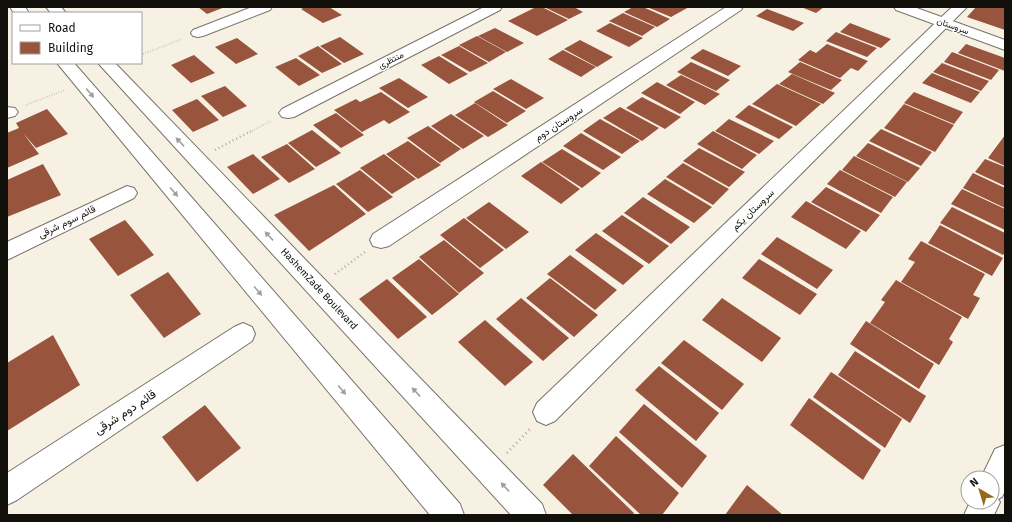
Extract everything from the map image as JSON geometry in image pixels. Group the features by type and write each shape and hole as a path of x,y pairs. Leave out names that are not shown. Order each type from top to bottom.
{"street":[{"path":"198,33 265,7"},
{"name":"منتظری","path":"288,113 495,7"},
{"name":"سروستان دوم","path":"381,240 736,7"},
{"name":"سروستان","path":"901,7 1005,45"},
{"name":"سروستان یکم","path":"546,412 960,7"},
{"path":"66,64 449,515"},
{"name":"HashemZade Boulevard","path":"107,64 531,515"},
{"name":"قائم سوم شرقی","path":"7,252 127,193"},
{"name":"قائم دوم شرقی","path":"7,490 243,334"},
{"path":"1000,470 1005,459"}],"path":[{"path":"142,56 198,33"},
{"path":"8,112 82,84"},
{"path":"196,159 288,113"},
{"path":"317,287 381,240"},
{"path":"490,471 546,412"}],"building":[{"path":"198,7 225,7 207,14"},
{"path":"305,7 329,7 342,15 323,23 301,9"},
{"path":"536,7 542,7 568,20 537,36 508,21"},
{"path":"544,7 574,7 583,12 569,19"},
{"path":"633,7 643,7 670,19 657,27 624,12"},
{"path":"647,7 689,7 671,17"},
{"path":"801,7 824,7 816,13"},
{"path":"976,7 1005,7 1005,30 967,17"},
{"path":"767,9 804,23 793,31 756,16"},
{"path":"623,13 655,27 642,36 609,21"},
{"path":"610,23 643,38 629,47 596,31"},
{"path":"850,23 891,39 881,48 840,32"},
{"path":"495,28 524,43 507,52 478,36"},
{"path":"836,32 877,48 867,57 826,41"},
{"path":"477,36 506,52 489,62 459,45"},
{"path":"340,37 364,54 344,63 320,46"},
{"path":"237,38 258,54 236,64 215,47"},
{"path":"580,40 613,57 597,67 564,49"},
{"path":"827,44 868,61 858,71 851,68 840,78 798,60 810,50 816,53"},
{"path":"966,44 1005,58 1005,71 958,53"},
{"path":"318,46 342,64 322,73 298,56"},
{"path":"459,46 488,63 470,72 441,55"},
{"path":"703,49 741,66 728,76 690,58"},
{"path":"563,50 596,67 581,77 548,59"},
{"path":"952,52 999,70 991,80 944,62"},
{"path":"194,55 215,73 191,83 171,65"},
{"path":"439,56 468,74 449,84 421,65"},
{"path":"296,58 320,75 299,86 275,67"},
{"path":"691,62 730,80 716,91 677,72"},
{"path":"800,62 842,80 831,90 788,72"},
{"path":"942,63 989,81 981,91 933,72"},
{"path":"932,73 980,92 971,103 922,83"},
{"path":"792,74 835,93 823,104 779,84"},
{"path":"681,75 720,94 705,105 666,85"},
{"path":"399,78 428,97 408,108 379,88"},
{"path":"511,79 544,98 526,109 493,89"},
{"path":"657,82 695,102 680,114 641,93"},
{"path":"777,84 821,104 796,126 752,104"},
{"path":"225,86 247,106 223,117 201,96"},
{"path":"493,91 526,111 507,123 474,102"},
{"path":"381,92 410,112 389,124 384,120 362,132 334,110 356,99 360,102"},
{"path":"914,92 963,112 954,124 904,103"},
{"path":"642,97 681,117 665,129 626,108"},
{"path":"197,99 219,120 193,132 172,110"},
{"path":"475,103 508,125 488,137 455,115"},
{"path":"904,104 954,125 935,152 884,128"},
{"path":"749,105 793,127 779,139 735,117"},
{"path":"620,107 659,128 642,141 603,118"},
{"path":"47,109 68,134 36,148 23,133 39,154 7,168 7,133 19,128 16,123"},
{"path":"336,113 364,135 341,148 313,125"},
{"path":"451,114 484,136 463,149 431,126"},
{"path":"600,119 640,141 622,154 583,131"},
{"path":"729,119 774,141 759,154 715,131"},
{"path":"428,126 461,149 440,163 407,138"},
{"path":"881,129 932,152 921,166 869,141"},
{"path":"312,130 341,153 316,167 288,143"},
{"path":"713,131 757,155 742,169 697,144"},
{"path":"581,133 621,157 603,170 563,146"},
{"path":"1005,135 1005,166 988,158"},
{"path":"408,141 441,165 418,179 386,154"},
{"path":"868,143 920,168 908,182 856,156"},
{"path":"287,144 315,169 289,183 261,157"},
{"path":"699,148 745,172 729,187 683,161"},
{"path":"562,149 601,173 582,188 542,162"},
{"path":"253,154 280,179 253,194 227,167"},
{"path":"384,154 416,179 392,194 360,168"},
{"path":"854,156 907,182 895,197 842,170"},
{"path":"985,159 1005,167 1005,186 975,172"},
{"path":"541,162 580,189 561,204 521,176"},
{"path":"683,163 729,189 713,205 666,177"},
{"path":"43,164 61,195 7,217 7,180"},
{"path":"360,170 393,197 368,212 336,184"},
{"path":"840,170 893,197 881,213 827,184"},
{"path":"973,173 1005,188 1005,208 963,188"},
{"path":"665,179 712,207 694,223 647,194"},
{"path":"334,185 366,214 309,251 274,215"},
{"path":"826,187 880,215 866,232 811,202"},
{"path":"962,189 1005,209 1005,230 951,204"},
{"path":"643,197 690,227 671,244 624,213"},
{"path":"806,201 861,231 846,249 791,217"},
{"path":"489,202 529,232 506,249 466,218"},
{"path":"952,207 1005,233 1005,252 1003,255 940,223"},
{"path":"622,215 669,246 649,264 602,231"},
{"path":"464,218 504,250 480,268 440,235"},
{"path":"125,220 154,255 118,276 89,239"},
{"path":"940,225 1003,258 992,276 928,243"},
{"path":"596,233 644,266 623,285 575,250"},
{"path":"777,237 833,270 817,289 761,254"},
{"path":"444,240 484,273 459,293 419,257"},
{"path":"921,241 985,274 973,295 980,298 968,319 901,282 915,262 908,259"},
{"path":"570,255 617,290 595,310 547,274"},
{"path":"419,259 459,294 432,315 392,278"},
{"path":"759,259 817,294 800,315 742,278"},
{"path":"168,272 201,314 164,338 130,295"},
{"path":"550,278 598,315 574,337 526,298"},
{"path":"387,279 427,317 398,339 359,299"},
{"path":"896,280 962,317 949,339 953,342 939,365 870,323 885,302 881,300"},
{"path":"521,298 569,338 543,361 496,319"},
{"path":"722,298 781,338 762,362 702,320"},
{"path":"485,320 533,362 505,386 458,342"},
{"path":"866,321 934,364 919,389 850,344"},
{"path":"53,335 80,385 7,431 7,363"},
{"path":"684,340 744,384 722,410 661,363"},
{"path":"855,351 926,396 910,423 838,375"},
{"path":"659,366 719,413 696,441 635,390"},
{"path":"831,372 902,419 885,448 813,397"},
{"path":"809,398 881,450 863,480 790,425"},
{"path":"644,404 707,456 682,488 619,432"},
{"path":"205,405 241,448 197,482 162,437"},
{"path":"616,436 679,493 662,515 641,515 589,466"},
{"path":"573,454 634,513 633,515 573,515 543,485"},
{"path":"747,485 783,515 725,515"}]}
